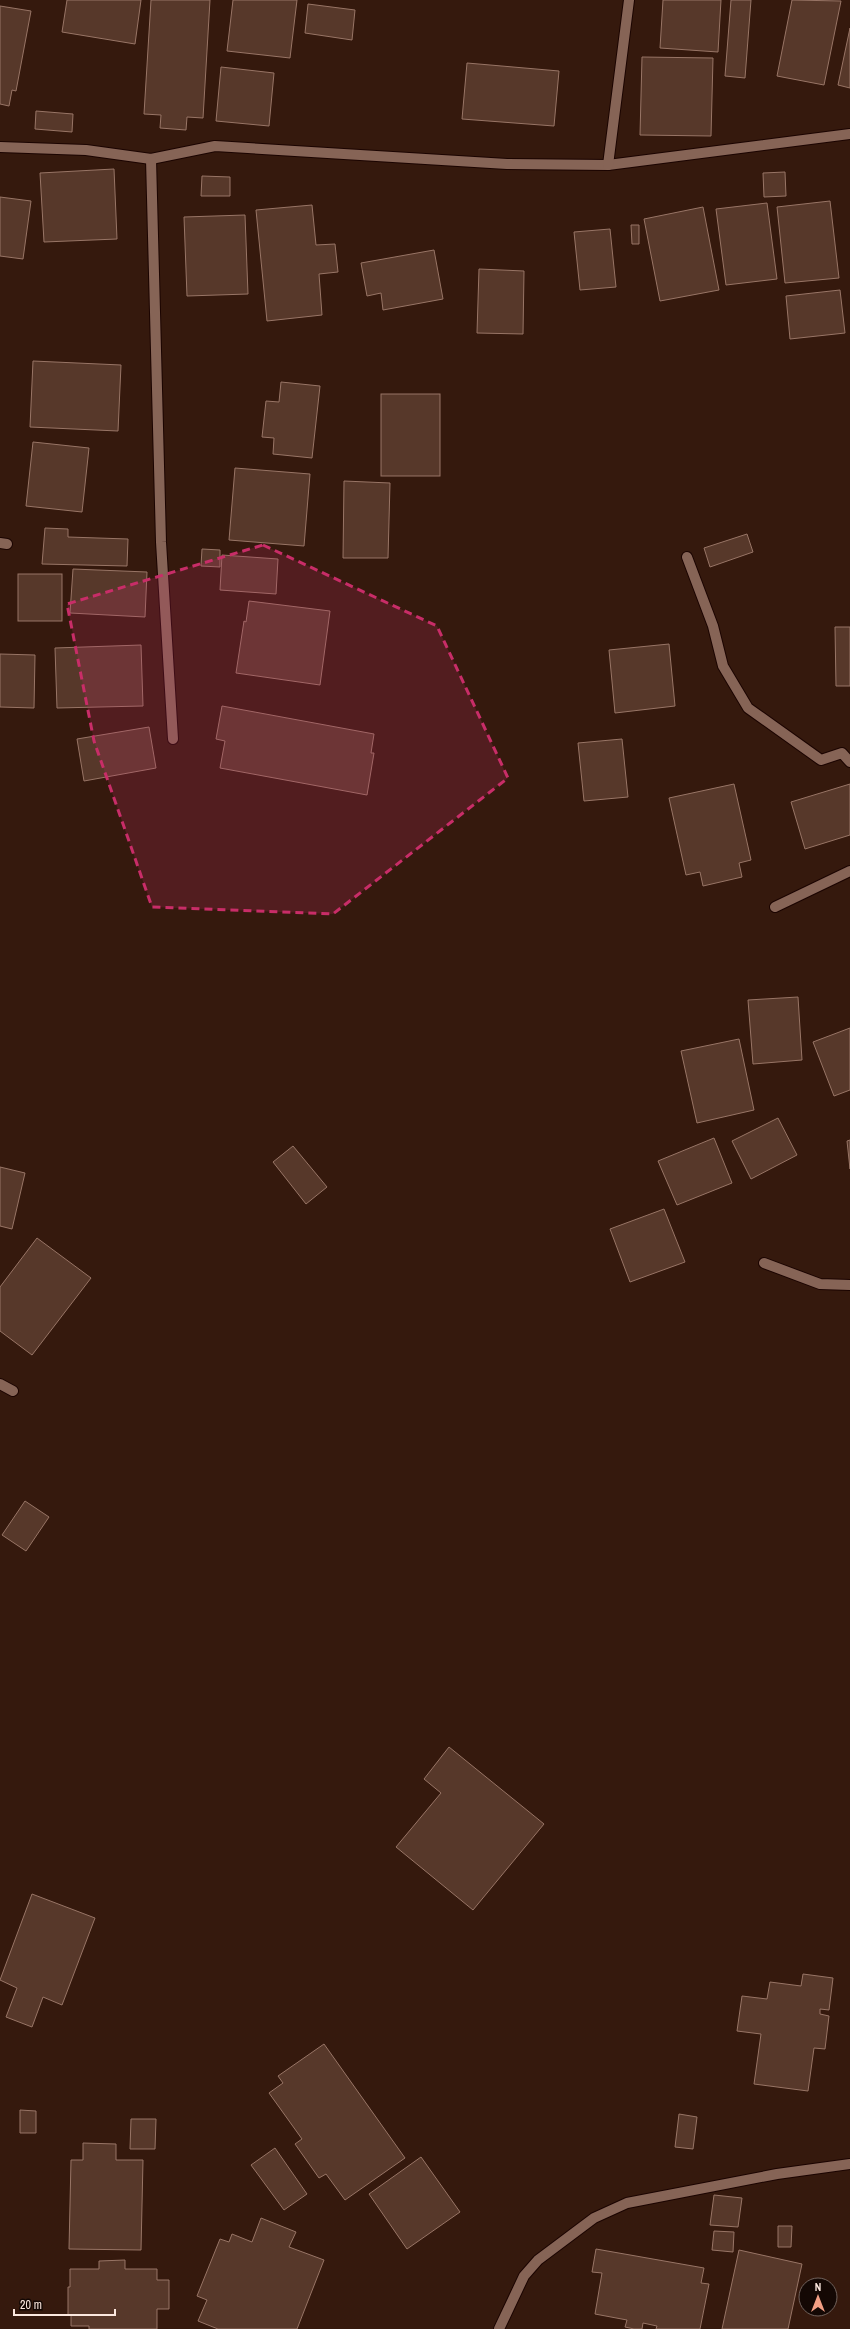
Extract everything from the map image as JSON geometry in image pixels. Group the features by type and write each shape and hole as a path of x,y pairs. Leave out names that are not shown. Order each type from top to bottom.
{"street":[{"path":"608,165 629,0"},
{"path":"0,147 86,150 151,159 215,146 507,164 608,165 850,134"},
{"path":"151,159 161,542 173,739"},
{"path":"687,557 712,626 723,666 748,708 822,760 842,753 850,762"},
{"path":"775,907 850,871"},
{"path":"764,1263 820,1284 850,1285"},
{"path":"0,1384 13,1391"},
{"path":"498,2329 524,2276 538,2260 594,2218 627,2203 777,2174 850,2164"}],"highlighted area":[{"path":"263,545 437,626 508,778 333,914 152,907 94,741 67,604"}],"building":[{"path":"67,0 141,0 135,44 62,32"},
{"path":"151,0 210,0 203,118 187,117 186,130 160,128 161,115 144,114"},
{"path":"233,0 297,0 290,58 227,51"},
{"path":"663,0 721,0 718,52 660,48"},
{"path":"731,0 751,0 745,78 725,76"},
{"path":"792,0 841,1 824,85 777,76"},
{"path":"308,4 355,10 352,40 305,33"},
{"path":"0,6 31,11 16,91 12,90 9,106 0,104"},
{"path":"850,28 850,88 838,85"},
{"path":"642,57 713,58 711,136 640,135"},
{"path":"467,63 559,71 554,126 462,119"},
{"path":"221,67 274,73 269,126 216,121"},
{"path":"36,111 73,114 72,132 35,129"},
{"path":"114,169 117,239 44,242 40,173"},
{"path":"785,172 786,196 764,197 763,173"},
{"path":"202,176 230,177 230,196 201,196"},
{"path":"0,197 31,201 23,259 0,256"},
{"path":"830,201 839,278 785,283 777,207"},
{"path":"767,203 777,279 726,285 716,209"},
{"path":"312,205 316,245 335,244 338,272 319,274 322,315 267,321 256,210"},
{"path":"703,207 719,290 660,301 644,219"},
{"path":"245,215 248,294 187,296 184,217"},
{"path":"631,225 639,225 639,244 632,244"},
{"path":"610,229 616,287 580,290 574,232"},
{"path":"434,250 443,299 383,310 381,293 367,296 361,263"},
{"path":"479,269 524,271 523,334 477,333"},
{"path":"840,290 845,333 790,339 786,296"},
{"path":"33,361 121,365 118,431 30,427"},
{"path":"281,382 320,386 312,458 273,454 274,438 262,437 266,401 279,402"},
{"path":"381,394 440,394 440,476 381,476"},
{"path":"33,442 89,448 82,512 26,506"},
{"path":"235,468 310,474 304,546 229,540"},
{"path":"344,481 390,483 388,558 343,558"},
{"path":"45,528 68,529 68,537 128,539 127,566 42,564"},
{"path":"747,534 753,552 710,567 704,548"},
{"path":"202,549 220,550 220,567 201,566"},
{"path":"222,555 278,559 276,594 220,590"},
{"path":"73,569 147,572 145,617 70,613"},
{"path":"18,574 62,574 62,621 18,621"},
{"path":"249,601 330,611 320,685 236,673 244,621 246,622"},
{"path":"835,627 850,627 850,686 836,686"},
{"path":"669,644 675,706 615,713 609,650"},
{"path":"141,645 143,706 57,708 55,648"},
{"path":"0,654 35,655 34,708 0,707"},
{"path":"222,706 374,734 371,753 374,753 367,795 220,768 225,741 216,739"},
{"path":"149,727 156,768 84,781 77,739"},
{"path":"622,739 628,797 584,801 578,743"},
{"path":"734,784 751,860 739,863 742,877 703,886 700,872 686,875 669,798"},
{"path":"850,784 850,835 805,849 791,802"},
{"path":"798,997 802,1060 753,1064 748,1000"},
{"path":"850,1028 850,1090 834,1096 813,1042"},
{"path":"739,1039 754,1110 697,1123 681,1051"},
{"path":"778,1118 797,1155 751,1179 732,1141"},
{"path":"714,1138 732,1183 677,1205 658,1161"},
{"path":"850,1140 850,1169 847,1141"},
{"path":"293,1146 327,1187 306,1204 273,1162"},
{"path":"0,1167 25,1173 12,1229 0,1226"},
{"path":"664,1209 685,1262 630,1282 610,1229"},
{"path":"37,1238 91,1278 32,1355 0,1331 0,1287"},
{"path":"25,1501 49,1517 26,1551 2,1535"},
{"path":"449,1747 544,1824 473,1910 396,1847 441,1793 424,1779"},
{"path":"32,1894 95,1918 62,2005 43,1997 32,2027 6,2017 17,1988 0,1980"},
{"path":"803,1974 833,1978 829,2010 820,2009 820,2014 829,2016 825,2049 814,2048 808,2091 754,2084 761,2034 737,2031 742,1996 767,1999 770,1982 801,1986"},
{"path":"324,2044 405,2158 345,2200 326,2174 319,2178 295,2144 302,2139 269,2093 283,2083 278,2076"},
{"path":"20,2110 36,2111 36,2133 20,2133"},
{"path":"679,2114 697,2117 693,2149 675,2147"},
{"path":"131,2119 156,2119 155,2149 130,2149"},
{"path":"83,2143 116,2144 116,2160 143,2160 141,2250 69,2249 71,2160 83,2160"},
{"path":"275,2148 307,2194 284,2210 251,2165"},
{"path":"421,2157 460,2212 407,2249 369,2194"},
{"path":"714,2195 742,2198 738,2227 710,2225"},
{"path":"261,2218 296,2232 289,2247 324,2260 297,2329 218,2329 198,2321 207,2300 197,2296 220,2239 229,2242 232,2234 252,2242"},
{"path":"778,2226 792,2226 791,2247 778,2247"},
{"path":"714,2231 734,2232 733,2252 712,2250"},
{"path":"596,2249 704,2268 701,2283 709,2284 700,2329 656,2329 657,2326 643,2323 642,2329 634,2329 625,2327 627,2320 595,2314 602,2273 592,2272"},
{"path":"739,2250 802,2264 788,2329 722,2329"},
{"path":"125,2260 125,2269 157,2269 157,2280 169,2280 169,2309 157,2309 157,2329 89,2329 89,2326 71,2326 71,2315 68,2315 68,2287 70,2287 70,2269 99,2269 99,2261"}]}
